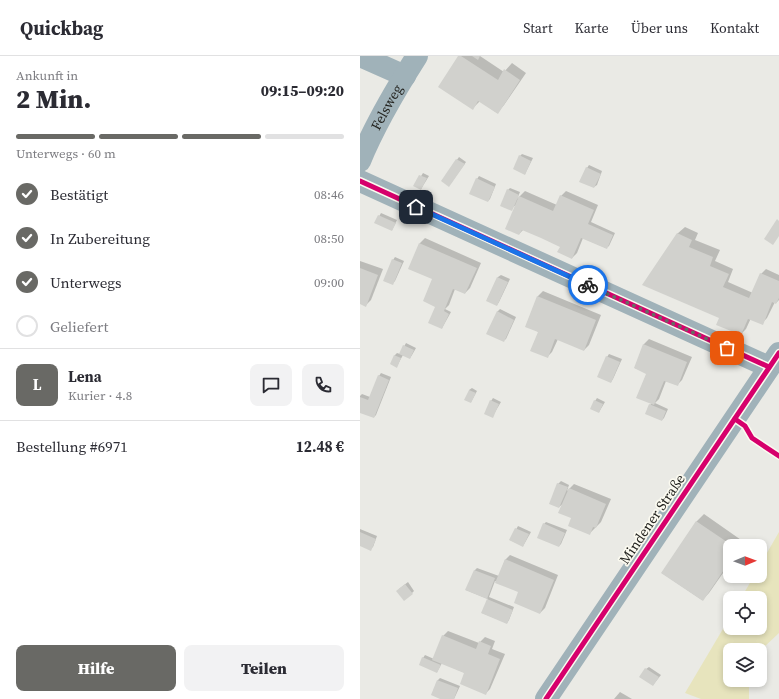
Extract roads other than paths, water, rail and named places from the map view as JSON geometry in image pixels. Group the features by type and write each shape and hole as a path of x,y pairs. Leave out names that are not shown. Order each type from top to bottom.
{"street":[{"path":"360,56 405,76"},
{"name":"Felsweg","path":"360,160 387,105 417,56"},
{"path":"360,181 774,360"},
{"name":"Mindener Straße","path":"546,699 774,360"}]}
